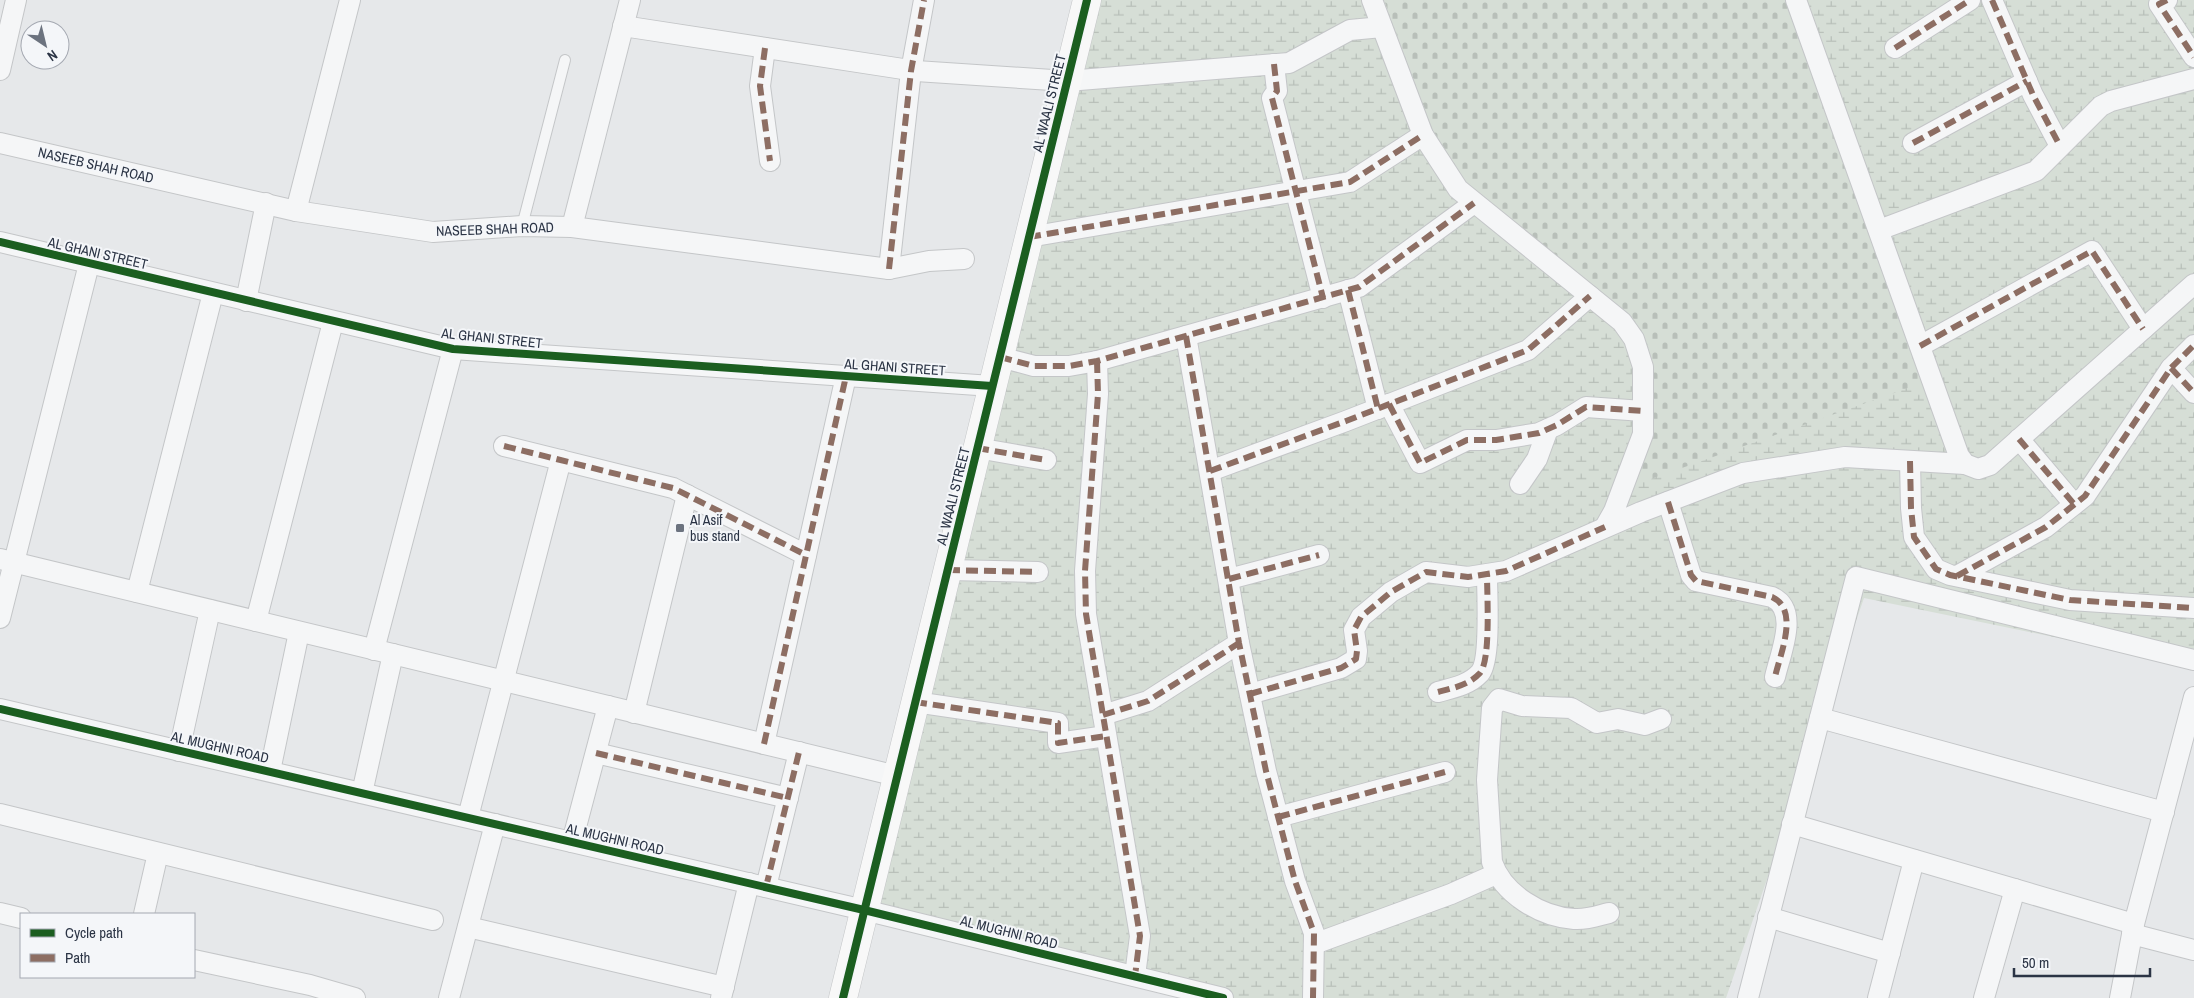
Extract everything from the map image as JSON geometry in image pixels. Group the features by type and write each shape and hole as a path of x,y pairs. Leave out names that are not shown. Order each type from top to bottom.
{"street":[{"path":"0,70 16,0"},
{"path":"296,211 350,0"},
{"path":"572,227 630,0"},
{"path":"889,270 911,70 924,0"},
{"name":"AL WAALI STREET","path":"843,998 1087,0"},
{"path":"1372,0 1423,135 1458,189 1474,204 1622,322 1634,339 1643,367 1642,434 1614,511 1605,527"},
{"path":"1796,0 1960,456 1965,464"},
{"path":"1895,48 1970,0"},
{"path":"1992,0 2027,81 2060,146"},
{"path":"2167,0 2159,4 2194,57"},
{"path":"623,26 911,70 1067,81 1289,63 1350,30 1382,27"},
{"path":"765,48 760,86 770,160"},
{"path":"1274,64 1277,91 1272,98 1323,298"},
{"path":"1879,230 2036,171 2101,106 2111,101 2194,79"},
{"path":"1913,143 2027,81"},
{"path":"1029,237 1350,182 1423,135"},
{"name":"NASEEB SHAH ROAD","path":"0,143 296,211 433,232 522,226 572,227 889,270 929,261 964,259"},
{"path":"246,301 266,203"},
{"path":"1000,357 1034,366 1069,366 1097,361 1359,287 1474,204"},
{"name":"AL GHANI STREET","path":"0,242 453,349 992,386"},
{"path":"1920,346 2092,251 2143,329"},
{"path":"0,618 7,561 90,264"},
{"path":"1250,694 1341,668 1356,659 1358,651 1354,630 1362,617 1391,592 1426,572 1468,578 1506,571 1605,527 1742,473 1845,457 1965,464 1978,469 1990,465 2194,284"},
{"path":"1348,290 1384,407 1420,464 1467,440 1496,440 1539,433 1586,407 1643,410"},
{"path":"137,592 213,293"},
{"path":"1210,471 1384,407 1528,350 1590,296"},
{"path":"256,621 333,322"},
{"path":"1186,336 1229,580 1238,643 1295,882 1314,933 1313,998"},
{"path":"1957,576 2046,526 2085,496 2171,368 2194,344"},
{"path":"362,793 384,652 453,349"},
{"path":"1097,361 1098,394 1085,579 1086,614 1140,936 1135,976"},
{"path":"2171,368 2194,393"},
{"path":"764,744 846,376"},
{"path":"1520,484 1537,459 1548,429"},
{"path":"2019,439 2074,504"},
{"path":"504,446 673,488 806,555"},
{"path":"977,448 1046,460"},
{"path":"468,818 561,460"},
{"path":"1910,461 1914,537 1936,569 1957,576 2070,600 2194,608"},
{"path":"634,712 687,495"},
{"path":"1668,502 1690,575 1696,581 1772,597 1778,600 1785,608 1787,620 1775,677"},
{"path":"1229,580 1319,556"},
{"path":"7,561 897,776"},
{"path":"948,570 1038,572"},
{"path":"1438,692 1469,682 1481,672 1487,651 1487,574"},
{"path":"1748,998 1856,577 2194,660"},
{"path":"179,750 210,610"},
{"path":"270,772 300,632"},
{"path":"1103,715 1148,701 1238,643"},
{"path":"2120,998 2133,929 2194,697"},
{"path":"1609,913 1590,918 1574,919 1553,915 1531,906 1518,897 1496,874 1492,862 1487,780 1492,708 1495,703 1504,699 1522,706 1571,708 1597,723 1618,719 1645,725 1661,719"},
{"path":"915,702 1058,723 1058,743 1106,736"},
{"path":"572,842 608,706"},
{"name":"AL MUGHNI ROAD","path":"0,709 864,910 1223,998"},
{"path":"1820,718 2164,812"},
{"path":"468,927 723,992 788,798 799,752"},
{"path":"596,753 788,798"},
{"path":"1278,817 1445,772"},
{"path":"0,814 433,920"},
{"path":"449,998 495,824"},
{"path":"1792,824 2015,889 2194,950"},
{"path":"144,913 158,853"},
{"path":"1878,998 1914,860"},
{"path":"1314,944 1451,894 1496,874"},
{"path":"1984,998 2015,889"},
{"path":"0,912 20,918"},
{"path":"1768,917 1890,953"},
{"path":"195,960 310,985 355,998"}],"lane":[{"path":"522,226 565,60"}],"green space":[{"path":"1086,0 2194,0 2194,666 1864,598 1726,998 1220,998 865,910"},
{"path":"1384,0 1807,0 1942,376 1631,486 1652,430 1653,363 1644,334 1632,317 1468,184 1433,131"}],"marked path":[{"path":"889,269 911,71 924,0"},
{"path":"1895,48 1970,0"},
{"path":"1992,0 2033,95 2060,146"},
{"path":"2167,0 2159,4 2194,57"},
{"path":"765,48 760,86 770,161"},
{"path":"1274,64 1277,91 1272,98 1323,298"},
{"path":"1913,143 2027,81"},
{"path":"1029,237 1350,182 1423,135"},
{"path":"1000,357 1034,366 1069,366 1097,361 1359,287 1474,203"},
{"path":"1920,346 2092,251 2143,329"},
{"path":"1348,290 1378,409"},
{"path":"1210,471 1346,421 1528,350 1590,296"},
{"path":"1186,336 1239,643 1266,771 1295,881 1314,933 1313,998"},
{"path":"1957,576 2046,527 2085,496 2171,368 2194,345"},
{"path":"1097,361 1098,394 1085,571 1086,614 1140,936 1135,976"},
{"path":"2171,368 2194,393"},
{"path":"764,744 846,376"},
{"path":"1389,404 1420,463 1467,440 1496,440 1539,433 1557,425 1586,407 1643,411"},
{"path":"2019,439 2074,504"},
{"path":"504,446 673,488 806,555"},
{"path":"977,448 1046,460"},
{"path":"1910,461 1914,537 1936,569 1950,575 2070,600 2194,608"},
{"path":"1668,502 1691,575 1696,581 1772,597 1780,603 1785,612 1787,622 1784,645 1775,677"},
{"path":"1250,694 1341,668 1356,659 1357,651 1354,630 1361,617 1391,592 1426,572 1468,577 1506,571 1605,527"},
{"path":"1229,579 1319,555"},
{"path":"948,570 1038,572"},
{"path":"1438,692 1460,686 1471,680 1480,673 1483,666 1487,641 1487,575"},
{"path":"1103,715 1148,701 1239,643"},
{"path":"915,702 1058,723 1058,743 1106,736"},
{"path":"766,887 799,752"},
{"path":"596,753 788,798"},
{"path":"1278,817 1445,772"}],"cycle path":[{"path":"843,998 1087,0"},
{"path":"0,242 453,349 992,386"},
{"path":"0,709 864,910 1223,998"}],"place":[{"name":"Al Asif bus stand","path":"680,528"}]}
